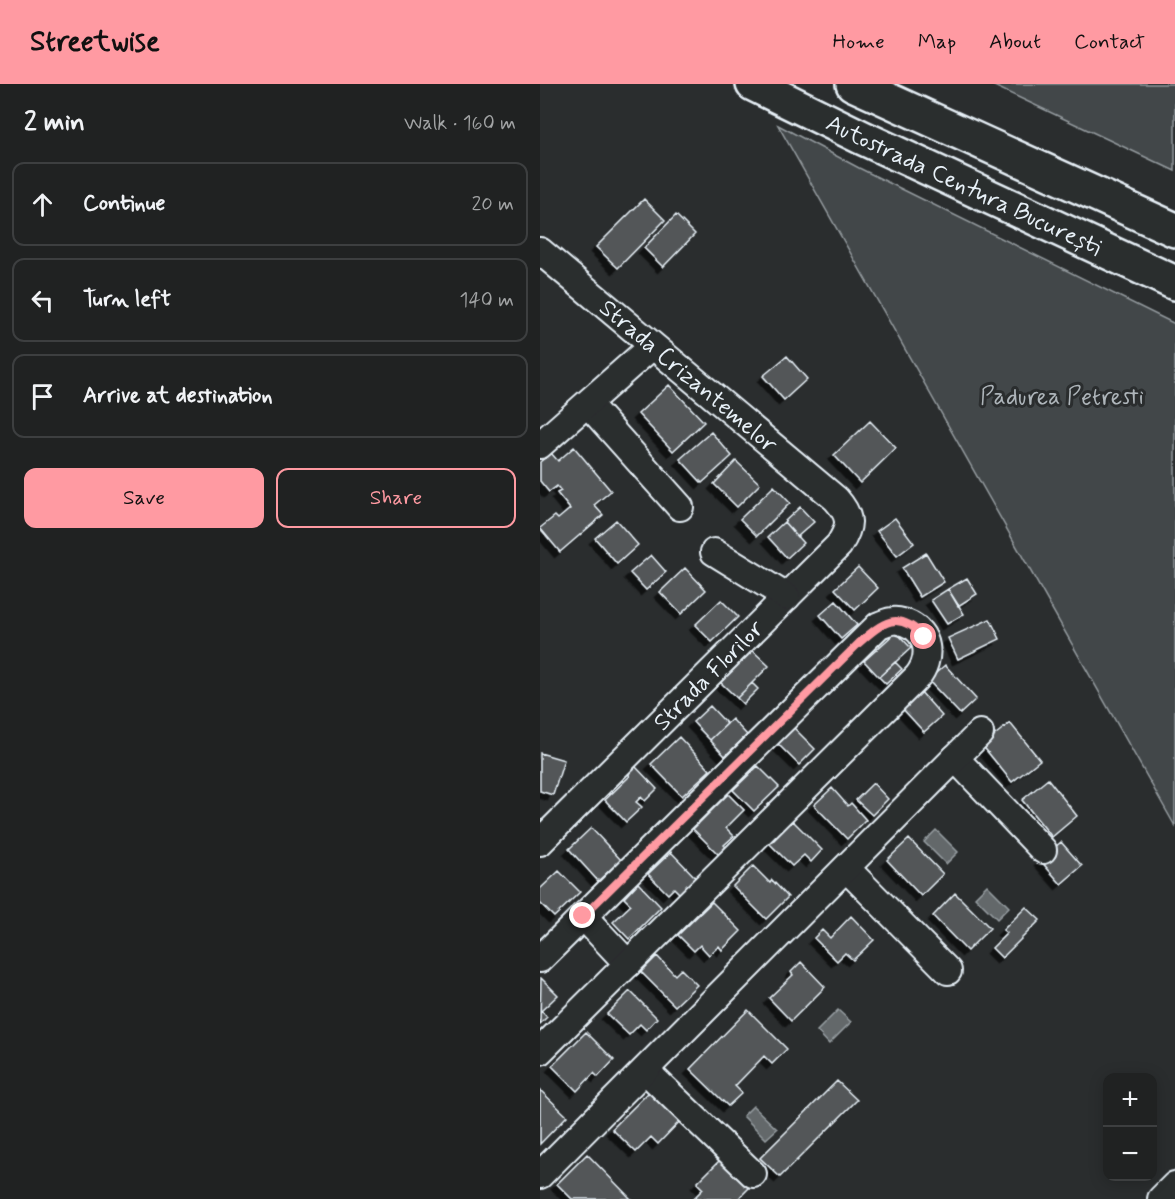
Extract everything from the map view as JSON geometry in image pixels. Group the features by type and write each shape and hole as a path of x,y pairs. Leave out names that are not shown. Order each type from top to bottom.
{"highway":[{"name":"Autostrada Centura București","path":"753,84 1175,283"},
{"name":"Autostrada Centura București","path":"853,84 1175,230"}],"street":[{"name":"Strada Crizantemelor","path":"540,251 651,347 836,500"},
{"path":"540,446 651,347"},
{"path":"588,404 680,507"},
{"name":"Strada Florilor","path":"544,831 839,545 848,531 849,520 843,507 836,500"},
{"path":"714,552 787,597"},
{"path":"540,959 879,626 892,621 900,621 913,626 924,637 928,650 923,670 917,677 540,1052"},
{"path":"540,1175 980,733"},
{"path":"955,758 1042,850"},
{"path":"846,868 948,971"},
{"path":"583,916 628,964"},
{"path":"645,1070 753,1174"},
{"path":"1161,1199 1175,1185"}],"green space":[{"path":"990,84 1175,84 1175,171"},
{"name":"Padurea Petresti","path":"778,125 859,168 1175,324 1175,826"}],"shaded area":[{"path":"936,830 958,852 946,864 924,842"},
{"path":"987,885 1009,907 997,919 975,897"},
{"path":"838,1010 851,1022 829,1044 817,1031"},
{"path":"753,1106 777,1129 766,1139 743,1116"}],"building":[{"path":"644,199 665,220 618,268 596,247"},
{"path":"676,215 695,234 663,267 644,248"},
{"path":"787,356 807,379 784,400 763,376"},
{"path":"669,385 704,422 673,451 638,414"},
{"path":"870,421 896,448 860,483 834,455"},
{"path":"711,432 732,456 702,483 680,459"},
{"path":"574,447 611,491 594,505 603,515 560,552 540,528 555,516 558,519 570,509 557,493 561,491 557,486 549,492 540,481 540,462 551,453 558,461"},
{"path":"736,461 760,484 737,507 714,484"},
{"path":"774,486 790,503 757,536 740,519"},
{"path":"800,507 814,522 797,537 784,522"},
{"path":"895,518 914,543 897,556 877,531"},
{"path":"616,520 638,545 617,564 595,538"},
{"path":"784,522 803,543 787,558 768,537"},
{"path":"926,553 944,582 920,597 902,568"},
{"path":"651,555 666,572 646,590 630,573"},
{"path":"858,567 878,588 855,610 835,589"},
{"path":"685,568 706,590 681,614 660,592"},
{"path":"967,578 977,594 958,606 948,589"},
{"path":"948,589 964,614 947,624 931,600"},
{"path":"721,600 738,617 712,642 695,625"},
{"path":"836,601 857,625 841,639 820,615"},
{"path":"990,619 1000,639 958,659 948,638"},
{"path":"896,632 911,648 879,677 864,661"},
{"path":"752,650 769,666 737,698 720,682"},
{"path":"895,662 902,669 886,684 879,677"},
{"path":"945,665 976,699 960,714 928,680"},
{"path":"752,683 758,689 743,704 737,698"},
{"path":"920,691 942,716 924,732 902,708"},
{"path":"710,706 727,724 710,740 693,722"},
{"path":"732,719 747,735 725,756 710,740"},
{"path":"1010,723 1040,760 1012,782 982,745"},
{"path":"792,726 815,749 799,765 776,742"},
{"path":"679,737 710,770 682,796 651,764"},
{"path":"540,753 564,760 553,795 540,791"},
{"path":"634,765 657,789 645,801 641,797 636,802 642,807 626,822 605,800 630,776 627,772"},
{"path":"758,766 779,787 754,811 733,790"},
{"path":"1048,779 1077,816 1052,837 1022,800"},
{"path":"873,783 888,799 872,815 856,800"},
{"path":"832,788 848,806 851,803 866,820 847,839 814,805"},
{"path":"728,794 744,810 726,828 734,836 724,845 728,849 721,857 693,829"},
{"path":"793,821 822,850 811,862 804,855 792,866 770,844"},
{"path":"591,828 621,860 598,881 569,849"},
{"path":"909,839 943,874 921,896 887,860"},
{"path":"1061,842 1082,866 1061,884 1040,860"},
{"path":"671,852 698,880 682,896 674,888 668,894 648,874"},
{"path":"753,866 770,883 772,880 788,897 766,919 733,886"},
{"path":"559,871 580,892 554,917 540,903 540,889"},
{"path":"638,883 661,907 629,939 613,922 631,905 624,898"},
{"path":"955,893 990,928 967,951 933,916"},
{"path":"712,902 741,931 722,950 719,946 709,955 700,945 694,951 678,935"},
{"path":"1026,907 1040,920 1002,958 992,948 1007,933 1003,930"},
{"path":"851,916 874,940 853,960 845,953 837,961 814,938 822,930 830,938"},
{"path":"657,956 675,975 681,969 697,985 675,1006 641,972"},
{"path":"801,962 825,987 791,1021 769,998 793,975 791,972"},
{"path":"541,978 558,995 541,1011 547,1017 540,1024"},
{"path":"630,991 657,1018 646,1030 640,1024 629,1035 607,1014"},
{"path":"748,1010 787,1049 772,1064 764,1056 735,1086 742,1093 728,1106 690,1069"},
{"path":"586,1032 614,1060 598,1077 594,1073 577,1091 552,1066"},
{"path":"837,1081 857,1100 780,1177 760,1158"},
{"path":"652,1089 682,1119 658,1144 651,1137 636,1152 612,1129"},
{"path":"540,1090 567,1116 540,1144"},
{"path":"587,1154 631,1199 572,1199 557,1184"},
{"path":"722,1158 751,1186 738,1199 693,1199 703,1189 697,1183"}],"route":[{"path":"583,916 859,643 879,626 892,621 900,621 913,626 924,637"}]}
